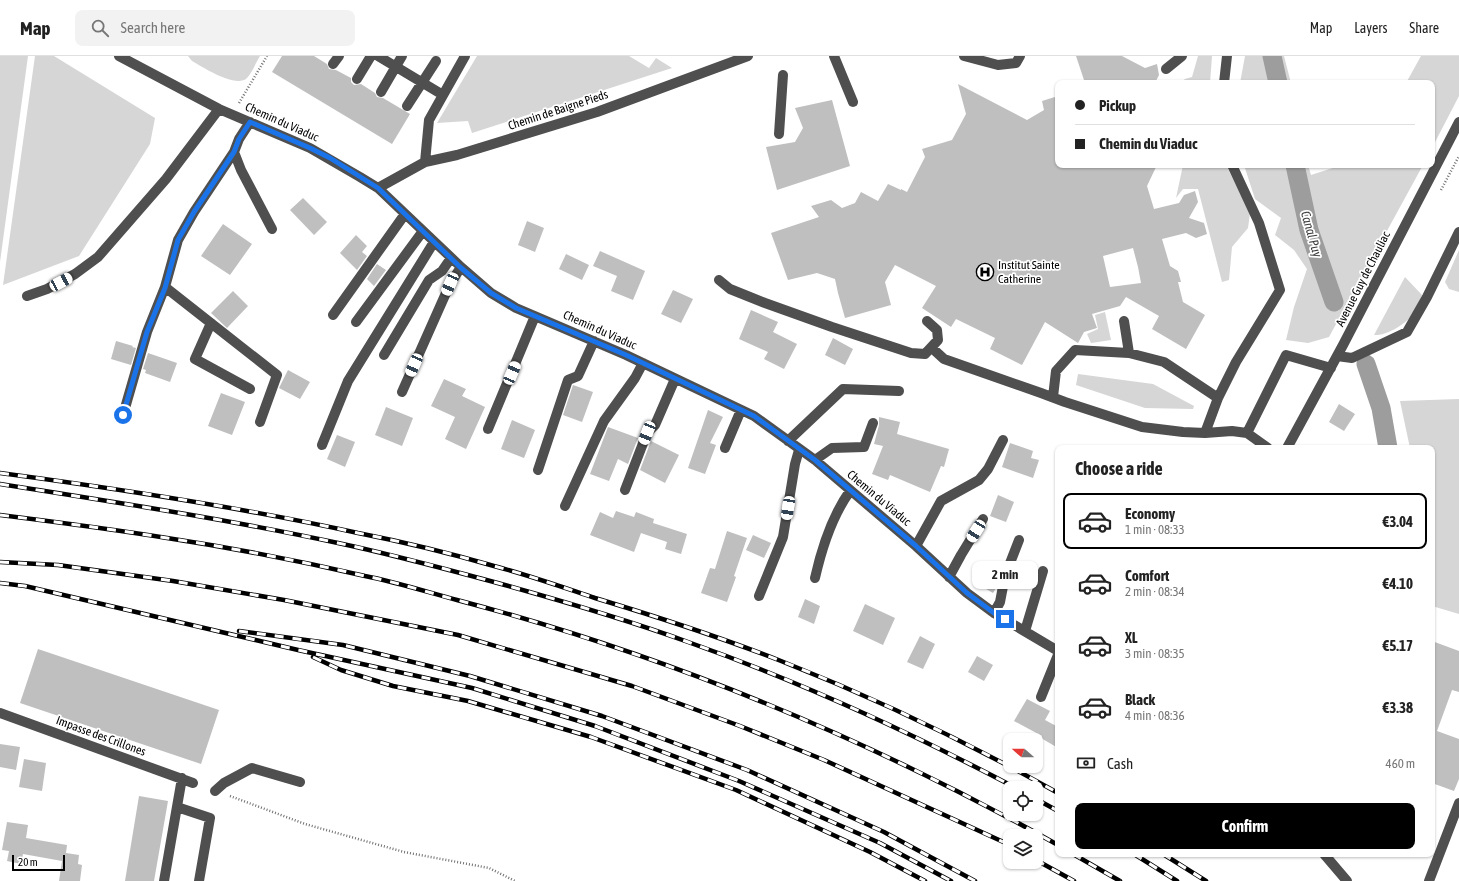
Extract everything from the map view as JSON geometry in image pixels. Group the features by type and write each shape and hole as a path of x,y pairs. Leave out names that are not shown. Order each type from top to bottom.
{"street":[{"name":"Chemin du Viaduc","path":"119,56 219,109 330,158 378,188 460,267 491,293 516,308 643,363 754,416 799,450 815,460 916,546 949,577 994,613 1055,649"},
{"path":"357,79 371,56"},
{"path":"378,56 443,95"},
{"path":"381,92 402,56"},
{"path":"425,162 429,120 465,56"},
{"name":"Chemin de Baigne Pieds","path":"378,188 425,162 457,155 597,112 748,56"},
{"path":"834,56 853,102"},
{"path":"964,56 998,65 1016,63 1020,56"},
{"path":"1166,69 1182,56"},
{"path":"1224,80 1227,56"},
{"path":"407,106 421,82 436,61"},
{"path":"779,134 784,75"},
{"path":"27,296 47,289 75,274 98,257 166,178 219,109"},
{"path":"123,415 147,332 165,288 178,240 194,212 234,152 239,139 250,122"},
{"name":"Avenue Guy de Chauliac","path":"1435,168 1459,122"},
{"path":"234,152 241,170 272,229"},
{"path":"1205,433 1218,398 1236,362 1280,290 1259,223 1233,168"},
{"name":"Avenue Guy de Chauliac","path":"1289,445 1331,368 1435,168"},
{"path":"333,315 405,214"},
{"path":"356,322 423,232"},
{"path":"1337,356 1352,358 1374,346 1407,332 1427,298 1459,232"},
{"path":"322,445 348,381 434,242"},
{"path":"384,355 429,280 442,271 451,258"},
{"path":"402,392 450,284 460,267"},
{"path":"719,280 730,289 765,303 911,353 925,354 938,340 937,330 927,321"},
{"path":"165,288 277,375 260,422"},
{"path":"488,430 535,316"},
{"path":"1124,321 1129,353"},
{"path":"211,323 195,359 250,390"},
{"path":"538,470 568,380 578,376 594,341"},
{"path":"932,348 944,359 1065,402 1142,426 1205,433 1232,431 1247,433 1264,445"},
{"path":"1053,397 1056,371 1075,350 1129,353 1164,362 1218,398"},
{"path":"1247,433 1286,355 1331,368"},
{"path":"565,506 604,421 635,378 643,363"},
{"path":"624,490 647,433 655,425 675,379"},
{"path":"788,441 844,388 899,392"},
{"path":"725,448 741,410"},
{"path":"815,460 832,448 864,447 873,423"},
{"path":"916,546 941,501 979,480 988,469 1003,440"},
{"path":"760,596 783,537 795,464 799,450"},
{"path":"815,578 821,549 842,502 850,491"},
{"path":"949,577 983,519"},
{"path":"994,613 1000,602 1006,576 1019,540"},
{"path":"1026,631 1043,571"},
{"path":"1041,697 1055,662"},
{"name":"Impasse des Crillones","path":"0,713 193,783"},
{"path":"215,791 224,783 252,768 300,782"},
{"path":"164,881 182,778"},
{"path":"1436,851 1459,803"},
{"path":"177,807 210,818 199,881"},
{"path":"1327,857 1348,881"},
{"path":"1429,881 1435,857"}],"path":[{"path":"239,104 267,56"},
{"path":"215,791 305,824 404,852 489,868 515,881"}],"shaded area":[{"path":"0,56 28,56 0,262"},
{"path":"35,56 54,56 155,118 150,144 79,256 3,285"},
{"path":"188,56 260,56 247,78 242,81 235,81 211,72 192,61"},
{"path":"477,56 629,56 649,68 656,58 672,68 472,133 468,121 437,123"},
{"path":"1198,56 1212,56 1210,80 1184,80 1192,77"},
{"path":"1245,56 1284,56 1290,80 1241,80"},
{"path":"1421,56 1459,56 1459,96 1435,142 1435,80 1408,80"},
{"path":"1182,168 1228,168 1250,213 1248,228 1232,247 1229,280 1222,282 1198,189 1183,189 1176,198"},
{"path":"1245,168 1309,168 1311,175 1333,168 1421,168 1329,337 1308,343 1286,340 1294,307 1307,269 1294,250 1275,235 1281,218 1255,199"},
{"path":"1459,250 1459,292 1449,289 1445,282"},
{"path":"1405,277 1422,295 1414,313 1396,328 1385,334 1374,335"},
{"path":"1105,312 1111,340 1091,343 1087,334 1098,329 1095,315"},
{"path":"1078,374 1153,384 1194,406 1193,409 1145,408 1076,385"},
{"path":"1459,399 1459,614 1435,607 1435,445 1409,445 1400,401"}],"building":[{"path":"282,56 314,56 327,64 329,69 336,70 351,78 351,82 354,85 361,84 375,93 377,97 383,98 410,114 392,144 272,72"},
{"path":"1076,56 1122,56 1145,68 1157,64 1159,75 1156,80 1084,80"},
{"path":"958,84 1027,120 1044,110 1042,101 1055,97 1055,168 1156,168 1147,186 1154,209 1179,203 1184,195 1195,191 1198,202 1189,218 1204,223 1207,234 1196,238 1186,233 1162,239 1170,266 1178,271 1181,282 1178,282 1183,302 1205,315 1186,349 1152,329 1159,316 1126,297 1120,306 1092,314 1097,328 1084,332 1078,343 1045,322 1022,365 990,349 995,338 956,319 951,327 922,308 936,286 895,265 885,282 891,305 845,318 835,279 817,273 788,280 771,233 819,217 811,206 831,200 842,208 855,203 861,192 878,201 888,184 907,192 925,157 922,149 952,140 966,114","holes":["1133,248 1141,283 1110,287 1103,256"]},
{"path":"832,100 850,166 777,190 766,147 795,142 803,128 795,108"},
{"path":"303,198 327,222 314,235 290,210"},
{"path":"527,221 544,228 535,252 518,245"},
{"path":"223,224 252,244 230,275 201,256"},
{"path":"356,235 367,246 362,252 367,256 357,270 340,253"},
{"path":"600,251 645,271 633,300 611,291 617,276 593,266"},
{"path":"566,254 589,265 582,280 559,269"},
{"path":"377,264 386,270 374,286 367,279"},
{"path":"673,290 693,299 681,323 661,314"},
{"path":"233,291 248,306 227,328 211,313"},
{"path":"751,310 778,322 773,332 797,344 784,369 764,359 768,352 739,339"},
{"path":"833,338 853,349 845,365 825,355"},
{"path":"116,341 136,348 131,365 111,359"},
{"path":"148,353 177,363 170,382 145,373 146,370 143,369"},
{"path":"288,370 310,382 300,399 279,388"},
{"path":"444,379 466,389 462,396 485,407 466,449 445,439 455,417 431,406"},
{"path":"573,385 593,392 582,422 563,415"},
{"path":"221,393 245,402 232,435 208,426"},
{"path":"1339,404 1355,414 1344,431 1329,422"},
{"path":"386,407 413,418 402,446 375,435"},
{"path":"708,410 723,417 710,443 716,445 705,474 688,468"},
{"path":"879,417 900,422 897,434 949,449 944,467 941,466 930,492 890,475 888,480 872,474 883,446 874,444 879,425"},
{"path":"512,420 535,430 524,458 501,449"},
{"path":"608,427 638,438 628,464 618,459 609,481 590,474"},
{"path":"337,435 355,442 345,467 327,459"},
{"path":"651,441 679,455 665,483 640,470"},
{"path":"1010,443 1033,451 1031,458 1039,460 1033,478 1002,467"},
{"path":"998,495 1014,502 1006,522 990,516"},
{"path":"616,511 634,517 636,512 654,519 653,523 687,534 681,554 665,549 667,542 641,533 634,552 590,535 600,512 613,518"},
{"path":"727,531 747,538 727,602 701,593 710,568 715,569"},
{"path":"753,535 771,543 764,558 746,550"},
{"path":"989,571 998,576 996,588 993,593 981,586"},
{"path":"805,599 820,606 814,624 798,617"},
{"path":"865,604 895,618 883,645 853,631"},
{"path":"920,636 935,644 923,669 907,662"},
{"path":"1435,642 1459,651 1459,692 1452,690 1437,731 1459,739 1459,779 1454,791 1435,784"},
{"path":"38,649 219,710 201,764 20,703"},
{"path":"977,656 993,665 984,681 968,672"},
{"path":"1027,699 1050,711 1045,720 1055,725 1055,746 1043,739 1043,733 1036,733 1014,721"},
{"path":"0,744 20,747 16,770 0,767"},
{"path":"24,759 46,763 42,791 19,787"},
{"path":"139,796 168,801 154,881 125,881"},
{"path":"7,822 28,825 26,838 67,845 66,853 79,855 78,864 82,865 80,881 59,881 62,861 23,854 21,864 7,861 9,851 2,850"}],"waterway":[{"name":"Canal Puy","path":"1272,56 1277,80"},
{"name":"Canal Puy","path":"1296,168 1309,230 1334,302"},
{"name":"Canal Puy","path":"1366,364 1381,408 1387,445"}],"railway":[{"path":"0,473 135,492 269,515 409,544 519,573 712,636 816,675 956,739 1055,791"},
{"path":"0,484 127,504 296,534 396,556 592,610 640,625 730,657 813,691 936,747 1003,781"},
{"path":"0,515 146,535 217,546 291,560 388,581 535,622 690,674 765,703 840,735 914,770 987,806 1055,843"},
{"path":"0,562 58,565 173,581 284,600 458,635 632,686 740,726 824,760 1003,842"},
{"path":"0,583 25,586 298,650 472,688 595,726 739,781 880,843 951,881"},
{"path":"239,631 343,645 470,676 602,716 747,770 884,832 975,881"},
{"path":"313,657 341,670 393,686 468,701 591,737 736,790 870,852 925,881"},
{"path":"1043,803 1055,809"},
{"path":"1078,857 1120,881"},
{"path":"1139,857 1177,881"},
{"path":"1168,857 1206,881"},
{"path":"1043,864 1074,881"}],"place":[{"name":"Institut Sainte Catherine","path":"985,272"}],"route":[{"path":"123,415 147,332 165,288 178,240 194,212 234,152 239,139 250,122 291,139 330,158 378,188 460,267 491,293 516,308 626,355 754,416 799,450 815,460 916,546 967,593 994,613 1005,619"}]}
